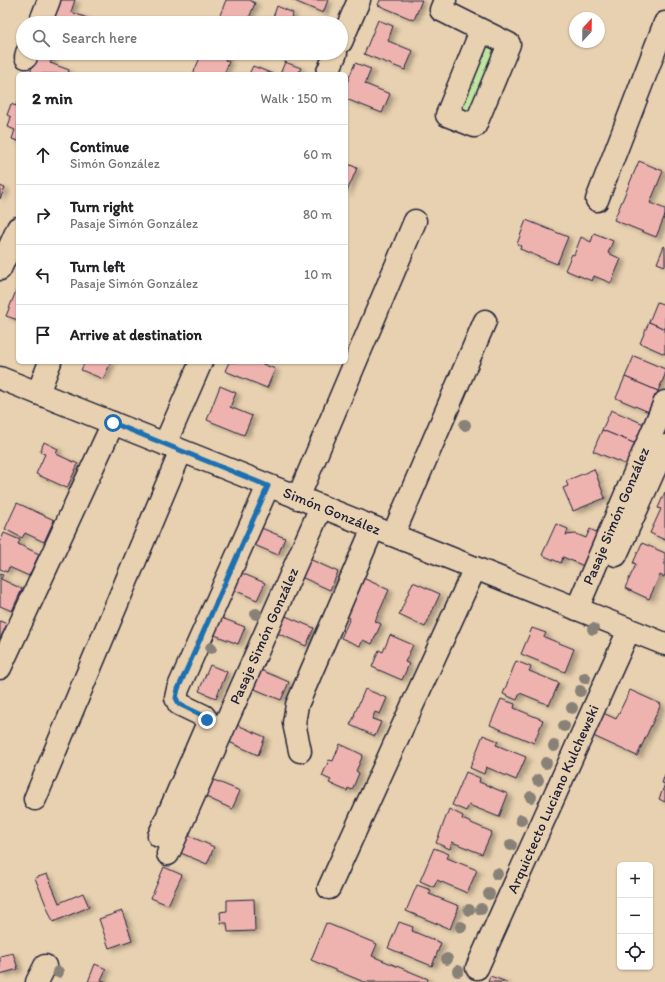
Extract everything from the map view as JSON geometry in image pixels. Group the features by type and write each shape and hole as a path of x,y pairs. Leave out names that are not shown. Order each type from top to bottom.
{"street":[{"path":"43,16 49,0"},
{"path":"348,26 359,0"},
{"path":"445,0 441,10 481,31"},
{"path":"597,200 665,23"},
{"path":"328,72 333,60"},
{"path":"298,498 415,221"},
{"path":"0,269 16,233"},
{"path":"300,751 294,723 297,705 484,321"},
{"path":"38,393 49,364"},
{"path":"35,799 173,447 200,364"},
{"name":"Simón González","path":"0,378 665,644"},
{"name":"Pasaje Simón González","path":"583,611 665,402"},
{"path":"0,668 113,423"},
{"name":"Pasaje Simón González","path":"583,611 665,446"},
{"name":"Pasaje Simón González","path":"268,486 178,689 176,698 179,704 204,716 207,720 207,725 163,845 321,507"},
{"path":"329,888 475,568"},
{"name":"Arquictecto Luciano Kulchewski","path":"477,968 629,630"}],"green space":[{"path":"485,43 499,49 470,120 457,114"}],"building":[{"path":"59,0 75,0 71,12 82,16 53,16"},
{"path":"226,0 251,0 255,3 250,16 220,16"},
{"path":"292,0 328,0 323,13"},
{"path":"380,0 422,0 414,20 378,5"},
{"path":"277,6 293,13 292,16 273,16"},
{"path":"378,20 393,26 388,41 413,51 405,70 364,54"},
{"path":"32,60 51,60 50,63 69,70 68,72 31,72 32,67 28,65"},
{"path":"199,60 225,60 229,62 225,72 194,72"},
{"path":"285,62 301,68 299,72 281,72"},
{"path":"355,63 371,69 365,84 390,94 382,113 348,100 348,80"},
{"path":"253,66 268,72 250,72"},
{"path":"11,104 16,106 16,140 12,139 15,130 8,127 11,117 7,115"},
{"path":"639,161 663,171 650,203 665,209 665,215 656,237 614,220"},
{"path":"348,164 357,168 348,189"},
{"path":"0,186 5,188 0,199"},
{"path":"526,220 568,237 557,264 520,249 521,246 517,244"},
{"path":"594,233 613,241 608,253 621,259 611,283 594,276 592,281 565,270 572,254 574,255 581,237 591,242"},
{"path":"664,246 665,247 665,266 657,263"},
{"path":"16,291 16,319 6,316"},
{"path":"657,302 665,305 665,329 649,322"},
{"path":"649,322 665,329 665,354 640,343"},
{"path":"634,356 665,369 665,375 658,391 625,377"},
{"path":"84,364 110,364 103,379 81,370"},
{"path":"228,364 263,364 275,369 267,388 225,371"},
{"path":"625,377 658,391 649,412 616,398"},
{"path":"220,386 236,393 230,407 252,416 244,435 207,420"},
{"path":"611,410 644,424 636,444 602,430"},
{"path":"602,430 636,444 627,465 593,451"},
{"path":"44,442 58,449 56,454 78,464 67,488 36,474 45,454 40,452"},
{"path":"594,469 605,498 573,511 563,488 568,486 566,481"},
{"path":"665,492 665,540 650,533 661,509 658,508"},
{"path":"17,503 54,520 44,542 25,533 22,538 5,529"},
{"path":"556,524 568,529 566,535 576,534 586,538 590,529 598,533 584,566 563,557 561,563 542,555"},
{"path":"259,527 285,538 278,555 252,544"},
{"path":"4,533 20,540 18,544 39,554 29,576 9,567 7,572 0,569 0,542"},
{"path":"642,543 665,553 664,577 660,575 649,599 625,588 636,564 633,563"},
{"path":"307,558 338,572 330,590 299,576"},
{"path":"239,572 265,583 257,600 232,589"},
{"path":"0,574 3,575 1,579 22,589 12,611 0,606"},
{"path":"363,578 389,590 375,621 381,624 372,644 363,640 360,646 341,638 350,618 346,616"},
{"path":"413,582 440,594 425,627 399,615"},
{"path":"283,615 314,628 306,646 275,632"},
{"path":"219,617 245,627 238,644 212,634"},
{"path":"0,621 7,624 0,639"},
{"path":"532,628 546,633 544,637 574,649 565,672 521,654"},
{"path":"390,635 413,645 405,662 409,664 402,680 372,667 379,650 383,652"},
{"path":"516,661 531,667 529,671 559,683 549,705 520,693 517,700 503,694"},
{"path":"210,665 227,672 216,698 199,691"},
{"path":"258,669 289,682 281,700 250,687"},
{"path":"365,689 387,698 380,714 375,712 372,719 381,722 375,736 350,725"},
{"path":"630,690 661,704 637,756 589,734 599,711 616,719"},
{"path":"501,699 515,704 514,708 543,720 534,743 490,725"},
{"path":"235,724 265,737 258,755 227,741"},
{"path":"483,735 498,741 496,745 526,757 516,780 486,767 484,774 470,768"},
{"path":"340,744 363,755 356,771 359,773 352,790 348,788 347,791 329,783 331,780 322,776 329,760 333,761"},
{"path":"466,772 480,778 479,782 508,794 499,817 469,805 466,811 452,805"},
{"path":"665,774 665,784 662,783"},
{"path":"209,778 240,791 232,809 202,795"},
{"path":"665,784 665,802 659,799"},
{"path":"449,809 463,816 462,819 492,832 482,854 452,842 450,849 436,843"},
{"path":"183,833 214,847 207,864 176,851"},
{"path":"434,848 449,854 447,858 477,870 467,893 437,880 434,887 420,881"},
{"path":"164,867 182,875 168,905 151,898"},
{"path":"47,874 59,903 83,893 89,907 53,922 35,878"},
{"path":"417,885 431,890 429,894 459,906 450,929 406,911"},
{"path":"254,899 255,931 228,932 227,923 221,923 220,912 227,911 227,900"},
{"path":"122,911 132,940 109,948 99,919"},
{"path":"399,922 413,927 412,931 441,943 432,966 388,948"},
{"path":"326,923 377,944 372,956 428,979 427,982 364,982 311,960"},
{"path":"13,953 18,969 0,974 0,956"},
{"path":"95,964 106,969 101,980 107,982 88,982"},
{"path":"490,976 507,982 488,982"}],"route":[{"path":"113,423 268,486 178,689 176,698 179,704 204,716 207,720"}]}
